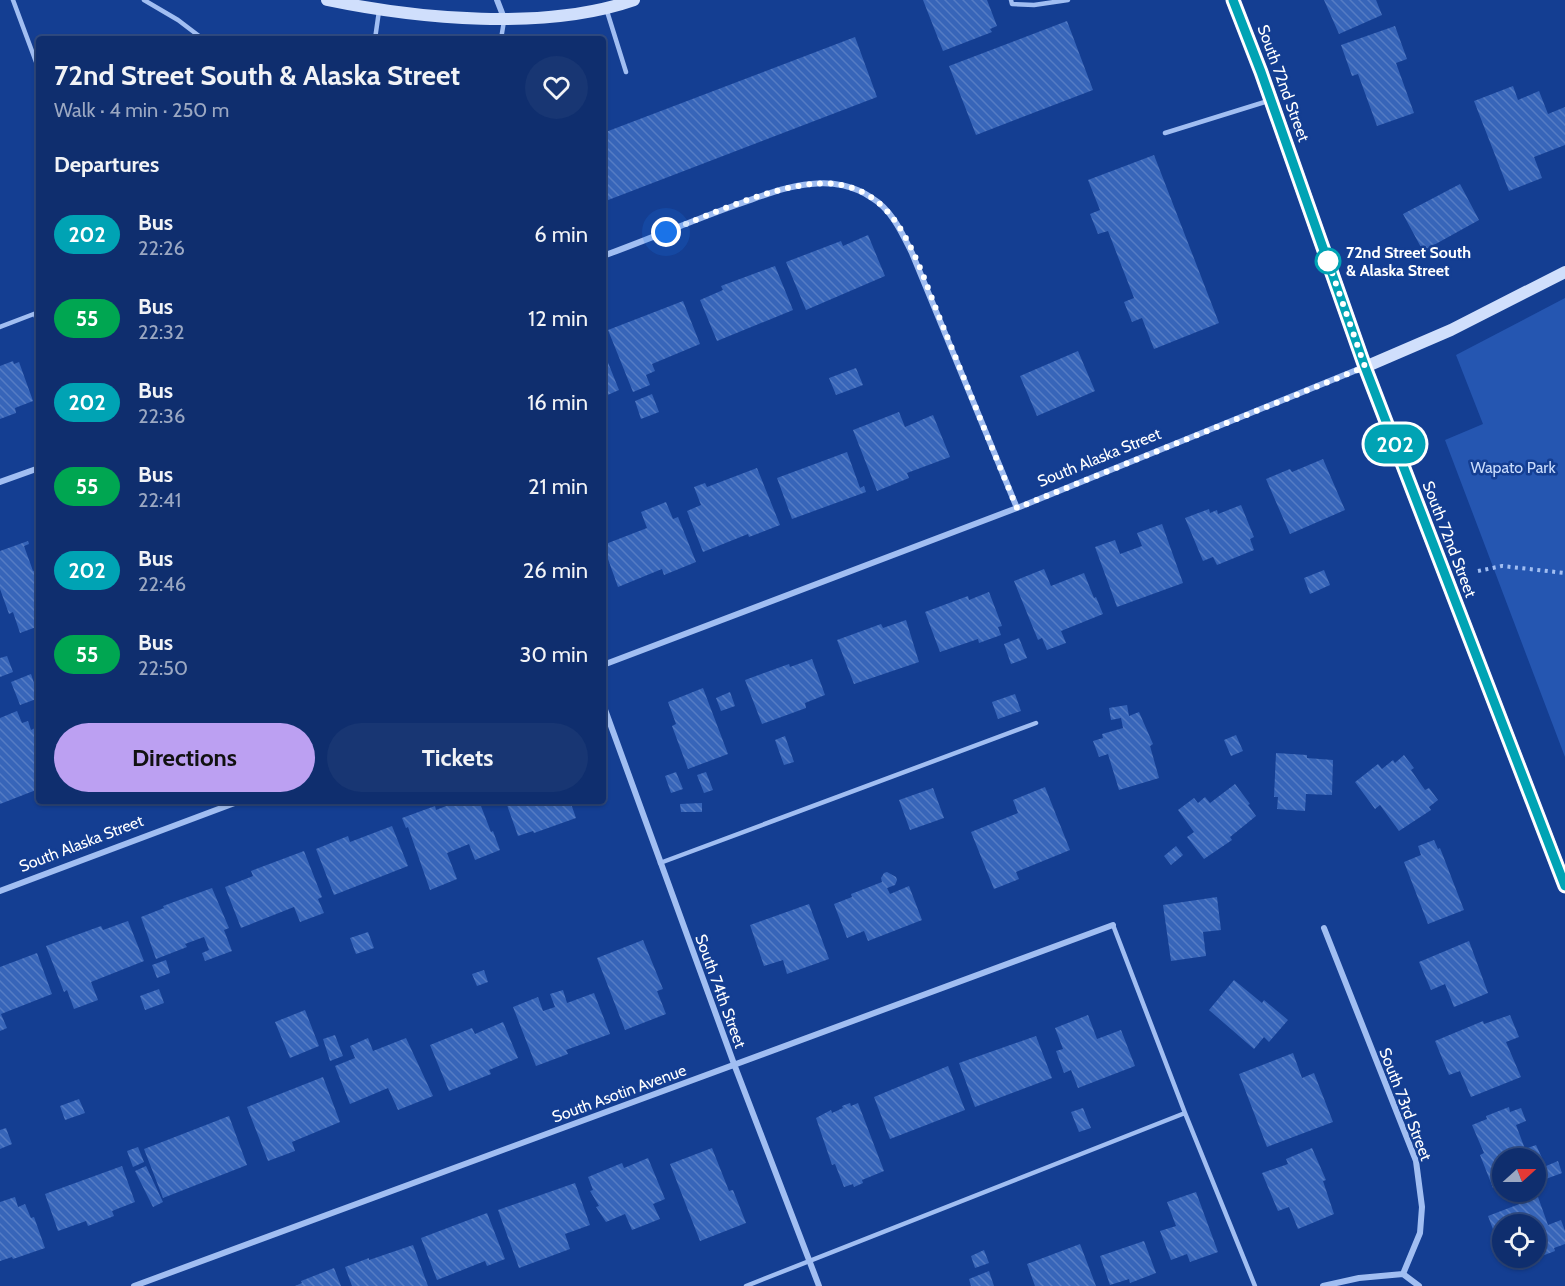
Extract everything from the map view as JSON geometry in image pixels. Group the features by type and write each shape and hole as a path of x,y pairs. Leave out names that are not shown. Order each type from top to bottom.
{"main road":[{"path":"327,0 379,11 504,19 564,16 634,0"},
{"name":"South 72nd Street","path":"1233,0 1271,100 1365,367 1565,886"},
{"name":"South Alaska Street","path":"1365,367 1451,330 1565,272"}],"street":[{"path":"497,0 504,19"},
{"path":"606,255 716,213 789,188 812,183 854,188 874,199 888,212 912,253 1017,508"},
{"name":"South Alaska Street","path":"606,664 1017,508 1365,367"},
{"path":"0,482 36,469"},
{"name":"South 74th Street","path":"606,712 734,1064 819,1286"},
{"name":"South Alaska Street","path":"0,891 232,804"},
{"name":"South Asotin Avenue","path":"134,1286 1113,925"},
{"name":"South 73rd Street","path":"1324,928 1416,1161 1422,1207 1420,1233 1403,1274"},
{"path":"1323,1286 1359,1278 1403,1274 1419,1286"}],"lane":[{"path":"13,0 36,62"},
{"path":"144,0 178,20 199,36"},
{"path":"1011,0 1012,4 1034,5 1068,0"},
{"path":"606,8 626,72"},
{"path":"375,36 379,11"},
{"path":"501,36 504,19"},
{"path":"1165,133 1271,100"},
{"path":"0,327 36,313"},
{"path":"660,863 1036,723"},
{"path":"1113,925 1185,1113 1255,1286"},
{"path":"746,1286 1185,1113"}],"path":[{"path":"1478,571 1502,566 1565,573"}],"green space":[{"name":"Wapato Park","path":"1565,298 1565,757 1445,440 1483,424 1456,355"}],"building":[{"path":"923,0 987,0 997,26 990,29 992,32 943,51"},
{"path":"1324,0 1376,0 1382,15 1339,34"},
{"path":"1067,21 1093,90 976,135 949,66"},
{"path":"1395,26 1407,59 1396,63 1414,113 1377,126 1358,74 1352,76 1341,45"},
{"path":"855,37 877,97 606,201 606,132"},
{"path":"1513,86 1518,100 1539,91 1548,114 1565,107 1565,145 1534,157 1542,178 1509,191 1474,101"},
{"path":"1154,155 1219,323 1154,349 1142,318 1132,322 1124,302 1134,298 1108,231 1098,234 1090,214 1100,210 1088,180"},
{"path":"1460,184 1479,220 1423,251 1403,214"},
{"path":"868,235 885,276 806,310 786,262 841,241 843,246"},
{"path":"775,266 793,310 717,341 700,300 723,290 721,286"},
{"path":"683,301 700,344 652,364 655,371 646,375 650,385 633,392 608,330"},
{"path":"1078,351 1095,391 1037,416 1020,376"},
{"path":"606,358 619,390 606,396"},
{"path":"13,361 14,364 19,362 33,401 15,408 16,413 0,419 0,366"},
{"path":"856,368 863,385 836,395 829,378"},
{"path":"652,394 659,412 641,419 635,401"},
{"path":"899,412 905,427 933,415 950,457 907,473 909,478 877,491 853,430"},
{"path":"847,452 860,488 864,486 866,492 792,519 777,478"},
{"path":"1323,459 1345,510 1290,534 1266,479 1290,469 1292,472"},
{"path":"757,468 780,525 749,537 748,534 703,552 687,511 701,505 694,487 705,483 707,487"},
{"path":"666,502 673,519 678,517 696,562 664,575 662,569 618,587 606,553 606,544 647,528 641,512"},
{"path":"1241,505 1254,537 1250,539 1254,550 1217,565 1213,557 1203,561 1185,518 1209,509 1210,513 1217,510 1218,514"},
{"path":"1162,524 1183,583 1117,607 1095,547 1115,540 1120,554 1142,546 1137,533"},
{"path":"28,541 29,544 24,546 33,571 36,570 36,627 20,633 13,612 9,614 0,589 0,551"},
{"path":"1044,569 1051,586 1084,573 1103,614 1061,631 1066,643 1047,650 1042,638 1038,640 1014,581"},
{"path":"1324,570 1330,585 1310,594 1304,578"},
{"path":"989,592 1002,626 998,627 1001,635 979,643 978,639 940,652 925,612 968,596 969,600"},
{"path":"906,620 919,662 854,684 837,640 881,624 883,628"},
{"path":"1019,638 1027,658 1011,664 1004,644"},
{"path":"7,656 13,672 0,677 0,658"},
{"path":"812,659 825,695 805,703 806,708 762,724 745,680 789,664 790,667"},
{"path":"31,674 36,689 36,699 20,705 11,682"},
{"path":"703,688 728,754 688,769 672,726 676,724 668,702"},
{"path":"730,692 735,706 721,711 716,698"},
{"path":"1015,694 1021,711 998,719 992,702"},
{"path":"1127,705 1129,716 1139,712 1153,744 1150,746 1159,778 1119,790 1108,754 1099,757 1093,741 1103,738 1102,734 1123,728 1121,718 1111,720 1109,708"},
{"path":"17,711 22,723 28,721 31,730 36,728 36,790 0,804 0,718"},
{"path":"1236,735 1243,751 1231,756 1224,740"},
{"path":"785,736 794,762 784,765 775,740"},
{"path":"1276,753 1333,760 1332,795 1306,794 1305,811 1277,809 1278,797 1274,797"},
{"path":"1404,755 1414,768 1411,770 1425,790 1429,788 1438,800 1429,807 1431,810 1399,831 1380,805 1375,809 1355,782 1378,764 1382,769 1393,760 1395,763"},
{"path":"676,772 683,789 671,793 665,776"},
{"path":"706,772 713,790 704,793 697,775"},
{"path":"1235,784 1256,816 1230,837 1232,840 1204,859 1187,837 1194,832 1178,810 1194,798 1198,803 1205,797 1210,803"},
{"path":"1045,787 1070,850 1016,872 1019,879 994,889 971,832 1018,813 1013,800"},
{"path":"933,788 944,818 910,830 899,800"},
{"path":"702,803 702,812 681,812 680,804"},
{"path":"451,804 480,804 500,850 475,860 469,844 447,853 457,879 430,890 408,827 406,828 402,818 435,806 436,810"},
{"path":"571,804 576,818 534,833 533,831 518,836 507,805"},
{"path":"392,826 408,866 334,895 316,849 348,836 350,842"},
{"path":"1434,840 1438,849 1440,848 1464,910 1428,924 1404,862 1421,855 1418,846"},
{"path":"1176,846 1183,855 1171,865 1164,856"},
{"path":"304,851 322,897 318,899 324,913 300,922 294,907 241,928 225,887 253,876 251,871"},
{"path":"887,872 897,880 895,885 887,888 890,894 909,886 922,920 868,941 864,931 847,938 834,904 852,897 851,894 882,882 881,878"},
{"path":"212,888 229,928 224,930 232,951 205,961 202,953 209,950 204,937 185,944 187,947 156,959 141,917 164,908 163,906"},
{"path":"1217,897 1221,930 1203,932 1206,956 1171,961 1163,905"},
{"path":"809,904 829,959 787,974 783,960 764,966 750,925"},
{"path":"128,921 144,961 91,982 98,1000 74,1009 67,990 64,992 46,946 101,926 103,930"},
{"path":"368,932 374,948 356,954 350,938"},
{"path":"643,940 663,989 657,991 666,1014 625,1030 597,958"},
{"path":"1469,941 1488,993 1454,1007 1445,984 1431,990 1419,962"},
{"path":"37,953 52,994 1,1014 7,1028 0,1031 0,967"},
{"path":"166,960 170,973 157,978 152,965"},
{"path":"484,970 488,982 477,986 472,974"},
{"path":"1234,980 1262,1003 1264,1000 1288,1020 1269,1042 1264,1037 1254,1049 1209,1010"},
{"path":"159,989 164,1003 145,1010 140,996"},
{"path":"563,990 567,1003 594,993 610,1034 566,1050 568,1054 536,1066 513,1007 538,997 543,1011 555,1007 550,994"},
{"path":"305,1010 319,1046 290,1058 275,1022"},
{"path":"1088,1015 1097,1039 1121,1030 1135,1066 1078,1088 1071,1070 1064,1073 1056,1051 1063,1049 1055,1028"},
{"path":"1510,1015 1519,1037 1506,1042 1521,1077 1471,1097 1460,1071 1449,1075 1435,1041 1483,1021 1484,1024"},
{"path":"503,1022 518,1058 489,1070 491,1074 449,1091 430,1045 472,1028 475,1034"},
{"path":"335,1035 343,1056 330,1061 323,1039"},
{"path":"1036,1036 1052,1078 975,1107 959,1063"},
{"path":"368,1038 373,1051 406,1038 433,1096 398,1110 388,1088 350,1104 335,1066 355,1058 350,1046"},
{"path":"1293,1053 1302,1078 1314,1073 1333,1122 1267,1147 1239,1074"},
{"path":"948,1066 965,1110 890,1139 874,1097"},
{"path":"323,1077 340,1122 292,1142 295,1151 268,1161 247,1107"},
{"path":"79,1099 85,1113 65,1120 60,1106"},
{"path":"850,1103 851,1106 858,1103 884,1171 862,1180 863,1183 854,1187 853,1184 844,1187 835,1164 832,1165 816,1118 831,1110 832,1113"},
{"path":"1509,1107 1510,1112 1521,1108 1526,1121 1516,1125 1525,1148 1492,1148 1492,1185 1480,1155 1484,1153 1472,1125 1487,1119 1486,1116"},
{"path":"1083,1108 1091,1128 1079,1132 1071,1112"},
{"path":"229,1116 247,1165 163,1198 144,1149"},
{"path":"6,1128 12,1144 0,1149 0,1130"},
{"path":"138,1147 144,1162 133,1167 127,1151"},
{"path":"712,1148 729,1191 733,1190 746,1223 700,1241 670,1164"},
{"path":"1312,1148 1326,1180 1323,1181 1334,1214 1298,1229 1289,1207 1278,1211 1262,1173 1288,1164 1286,1159"},
{"path":"648,1158 665,1199 653,1204 660,1219 632,1230 625,1214 606,1222 596,1207 599,1206 590,1191 593,1190 588,1177 622,1163 624,1168"},
{"path":"1558,1161 1562,1173 1546,1179 1546,1166"},
{"path":"122,1166 135,1202 112,1211 114,1216 88,1226 86,1221 58,1231 45,1194"},
{"path":"146,1166 163,1202 153,1207 135,1171"},
{"path":"575,1183 590,1225 565,1234 570,1249 519,1268 498,1210"},
{"path":"1196,1192 1218,1252 1190,1262 1187,1254 1171,1260 1160,1231 1176,1226 1167,1202"},
{"path":"15,1197 18,1207 25,1204 31,1218 34,1217 45,1248 0,1261 0,1202"},
{"path":"1525,1202 1540,1202 1544,1214 1493,1214"},
{"path":"487,1213 505,1259 487,1266 485,1261 437,1280 421,1238"},
{"path":"1492,1214 1492,1227 1488,1216"},
{"path":"1546,1219 1548,1225 1561,1220 1565,1231 1565,1244 1554,1248 1555,1251 1546,1254"},
{"path":"1144,1241 1156,1273 1130,1283 1129,1279 1110,1285 1100,1256"},
{"path":"1080,1244 1096,1286 1035,1286 1027,1264"},
{"path":"413,1245 428,1286 352,1286 345,1267"},
{"path":"984,1250 989,1263 975,1268 971,1256"},
{"path":"334,1268 341,1286 295,1286 302,1283 301,1281"},
{"path":"989,1271 994,1286 971,1286 969,1279"}],"bus line":[{"name":"202","path":"1233,0 1251,43 1365,367 1565,886"}],"place":[{"name":"72nd Street South & Alaska Street","path":"1328,261"}],"route":[{"path":"666,232 755,198 812,183 854,188 874,199 899,227 912,253 1017,508 1365,367 1328,261"}]}
